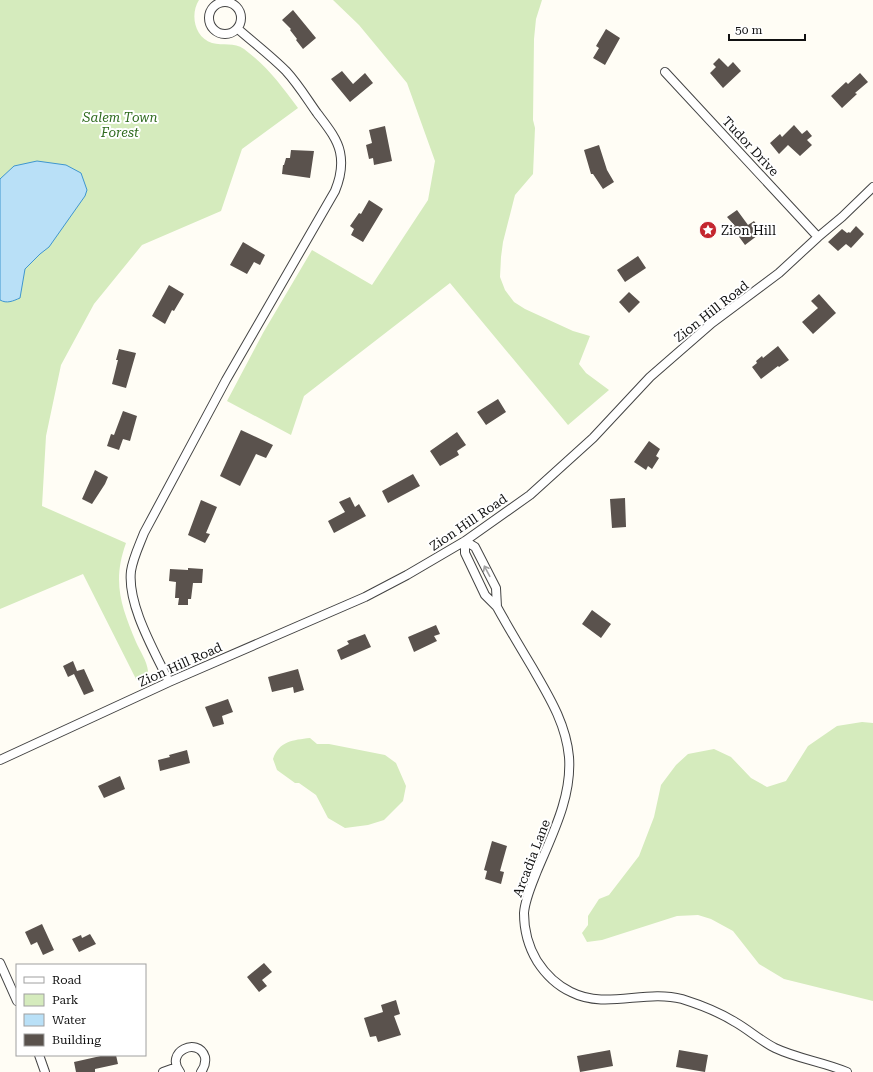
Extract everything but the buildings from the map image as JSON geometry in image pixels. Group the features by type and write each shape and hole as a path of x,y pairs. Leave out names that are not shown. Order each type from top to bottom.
{"street":[{"path":"220,2 235,5 241,14 242,19 238,29 228,35 217,33 210,25 208,19 211,9 220,2"},
{"path":"169,682 141,622 134,600 131,578 136,553 144,533 226,380 334,191 341,168 338,144 296,83 270,55 238,29"},
{"name":"Tudor Drive","path":"665,72 818,237"},
{"name":"Zion Hill Road","path":"0,760 169,682 364,597 407,575 465,541 530,495 593,438 650,377 712,323 779,273 818,237 842,218 873,187"},
{"name":"Arcadia Lane","path":"465,541 465,553 484,594 496,607 554,704 561,722 569,756 567,793 561,813 530,890 524,911 528,944 543,971 556,983 585,998 598,1000 651,996 680,999 709,1008 734,1021 773,1047 795,1056 847,1072"},
{"name":"Arcadia Lane","path":"465,541 475,547 496,588 496,607"},
{"path":"0,963 16,999"},
{"path":"163,1072 178,1069 177,1057 179,1052 188,1047 198,1049 204,1056 205,1065 201,1072"},
{"path":"39,1056 44,1072"}],"green space":[{"name":"Salem Town Forest","path":"0,0 199,0 196,6 194,18 195,24 201,36 212,43 232,45 244,49 267,69 298,108 242,149 221,211 142,245 94,304 61,365 46,436 42,506 126,543 120,570 120,594 126,617 145,660 148,671 144,678 137,681 83,574 0,609"},
{"path":"333,0 542,0 536,19 534,39 533,120 535,128 533,174 515,195 503,242 500,277 505,290 514,302 525,309 573,331 590,336 579,364 586,373 609,390 568,425 450,283 304,396 291,435 227,401 263,333 312,250 372,285 428,200 435,161 407,83 359,25"},
{"path":"862,722 873,723 873,1001 784,979 759,964 733,931 711,919 698,915 677,916 602,940 587,942 582,933 588,925 588,916 599,899 609,895 639,856 654,817 661,785 676,765 688,754 714,749 731,757 751,778 767,787 786,781 808,746 837,726"},
{"path":"310,738 317,744 329,744 385,755 396,763 406,786 403,801 384,820 368,825 345,828 328,818 316,795 299,783 295,783 277,770 273,759 279,748 287,742"}],"water":[{"path":"37,161 66,165 81,173 87,190 85,196 49,247 25,269 20,298 5,302 0,300 0,179 14,166"}],"place":[{"name":"Zion Hill","path":"708,230"}]}
